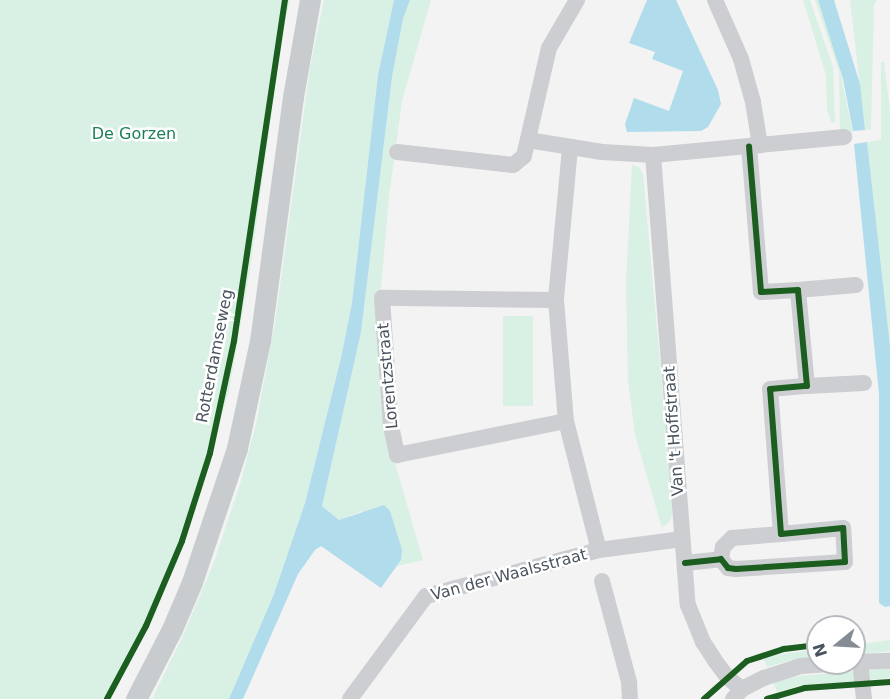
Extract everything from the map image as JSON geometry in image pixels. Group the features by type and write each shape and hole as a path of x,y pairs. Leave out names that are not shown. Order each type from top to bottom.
{"main road":[{"path":"136,699 172,629 192,582 237,448 260,341 293,97 310,0"}],"street":[{"path":"397,152 513,165 524,156 549,48 577,0"},
{"path":"715,0 741,59 753,102 761,292 856,285"},
{"path":"528,140 570,148 653,155 844,137"},
{"path":"570,148 556,300 566,421 599,550"},
{"name":"Van 't Hoffstraat","path":"653,155 688,605 703,642 738,694"},
{"path":"798,290 807,386"},
{"name":"Lorentzstraat","path":"556,300 382,298 391,426 397,455 566,421"},
{"path":"781,534 770,388 864,383"},
{"path":"843,528 845,561 736,569 728,568 721,559 723,547 732,538 843,528"},
{"name":"Van der Waalsstraat","path":"350,699 426,596 599,550 682,539"},
{"path":"685,563 721,559"},
{"path":"602,581 629,682 630,699"},
{"path":"866,661 887,659"},
{"path":"738,694 764,678 806,666"},
{"path":"859,675 864,699"}],"green space":[{"name":"De Gorzen","path":"0,0 290,0 282,35 251,263 229,391 177,563 109,699 0,699"},
{"path":"324,0 394,0 378,75 352,303 341,358 305,503 274,594 229,699 152,699 182,638 214,562 241,481 256,424 275,322 310,68"},
{"path":"410,0 431,0 402,101 389,197 379,311 395,463 423,560 397,566 401,560 362,511 339,520 322,506 361,332 392,77 403,19"},
{"path":"803,0 810,0 833,67 835,122 831,122 827,109 826,75"},
{"path":"815,0 818,0 836,51 853,134 840,132 839,71"},
{"path":"850,0 877,0 874,5 871,129 865,130"},
{"path":"881,62 884,62 890,111 890,346 867,142 881,140"},
{"path":"632,165 639,167 643,174 673,505 671,520 662,528 635,435 628,380 626,283"},
{"path":"503,316 533,316 533,406 503,406"},
{"path":"890,640 890,651 866,654 866,643"},
{"path":"806,651 806,659 767,667 763,657"},
{"path":"890,668 890,678 798,686 777,692 773,682 810,675 866,675 866,670"}],"water":[{"path":"394,0 410,0 403,19 392,77 361,332 322,506 339,520 384,505 390,511 402,550 401,560 381,588 321,546 315,550 298,574 243,699 229,699 274,594 305,503 341,358 352,303 378,75"},
{"path":"647,0 676,0 718,90 721,104 708,127 701,131 627,132 625,124 634,98 669,111 683,71 652,59 655,52 629,43"},
{"path":"818,0 834,0 860,84 865,130 853,131 843,79"},
{"path":"867,142 890,346 890,606 885,607 879,603 879,394 854,144"}],"cycle path":[{"name":"Rotterdamseweg","path":"107,699 146,626 182,541 210,453 234,341 285,0"},
{"path":"685,563 721,559 728,568 736,569 845,562 843,528 781,534 770,389 807,386 798,290 761,292 749,146"},
{"path":"704,699 747,661 784,649 806,646"},
{"path":"767,699 805,688 890,682"}]}
